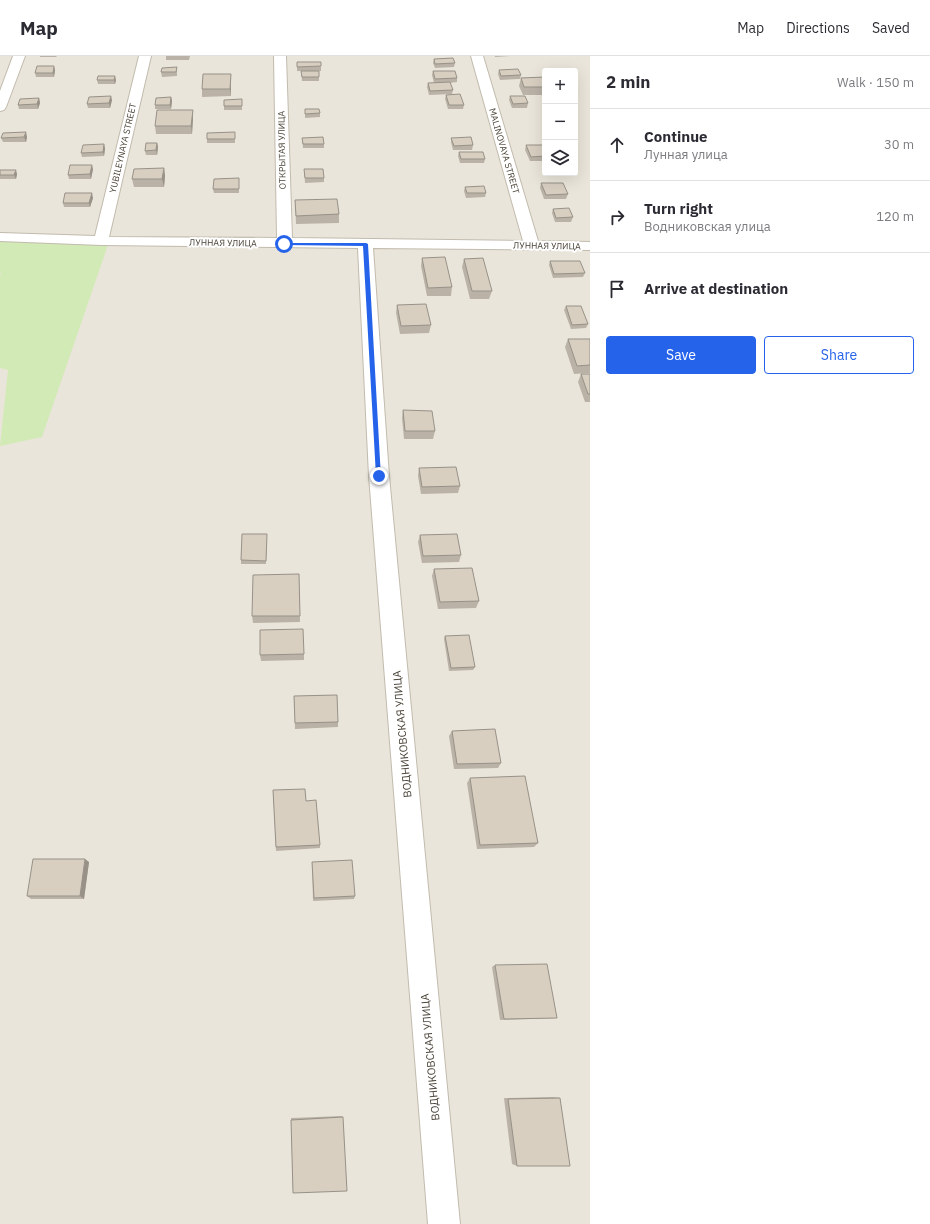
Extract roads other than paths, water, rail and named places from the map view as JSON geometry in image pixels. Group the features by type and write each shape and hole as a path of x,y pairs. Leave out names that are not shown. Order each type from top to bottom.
{"street":[{"path":"0,107 19,56"},
{"name":"YUBILEYNAYA STREET","path":"101,241 145,56"},
{"name":"ОТКРЫТАЯ УЛИЦА","path":"280,56 284,244"},
{"name":"MALINOVAYA STREET","path":"477,56 532,245"},
{"name":"ЛУННАЯ УЛИЦА","path":"0,236 101,241 590,246"},
{"name":"ВОДНИКОВСКАЯ УЛИЦА","path":"366,244 379,476 444,1224"}]}
